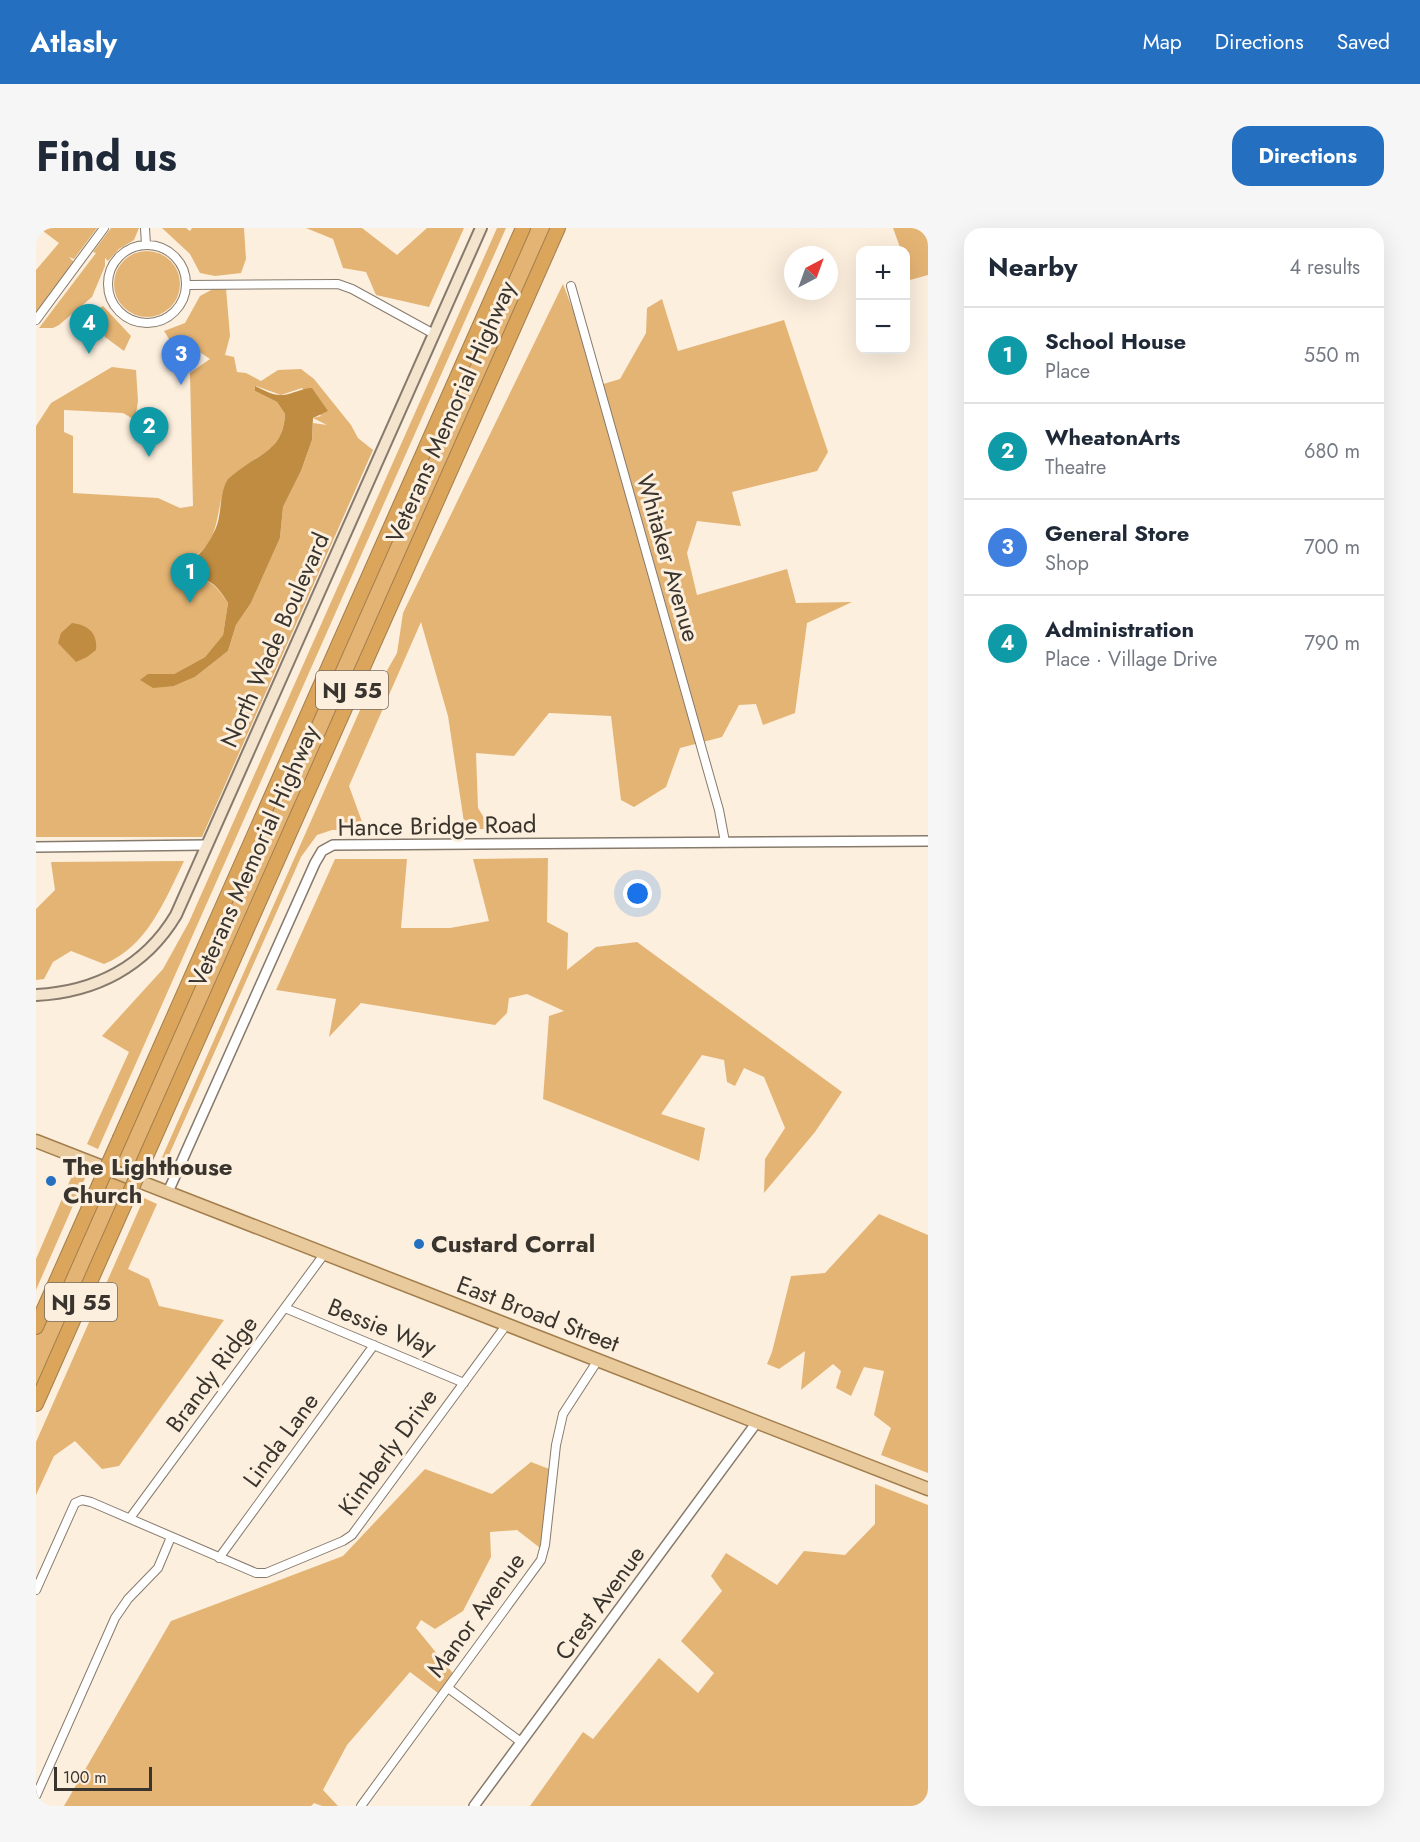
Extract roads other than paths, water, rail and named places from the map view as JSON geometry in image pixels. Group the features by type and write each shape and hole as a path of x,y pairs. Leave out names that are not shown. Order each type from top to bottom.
{"highway":[{"name":"Veterans Memorial Highway","path":"36,1327 523,228"},
{"name":"Veterans Memorial Highway","path":"36,1404 558,228"}],"main road":[{"name":"North Wade Boulevard","path":"36,995 74,991 121,972 147,953 176,915 481,228"},
{"name":"East Broad Street","path":"36,1141 928,1489"}],"street":[{"path":"36,320 104,228"},
{"path":"145,228 146,245"},
{"path":"146,245 162,248 175,256 184,270 187,285 185,296 177,311 163,320 148,324 132,320 119,311 111,298 108,283 111,270 120,256 133,248 146,245"},
{"path":"187,285 338,284 352,289 434,334"},
{"name":"Whitaker Avenue","path":"571,286 719,810 725,842"},
{"name":"Hance Bridge Road","path":"168,1192 315,863 327,846 928,841"},
{"path":"36,847 207,845"},
{"name":"Brandy Ridge","path":"130,1518 325,1253"},
{"name":"Bessie Way","path":"285,1308 464,1383"},
{"name":"Kimberly Drive","path":"36,1590 75,1503 82,1500 130,1518 256,1573 266,1573 343,1541 352,1535 507,1324"},
{"name":"Linda Lane","path":"219,1558 374,1345"},
{"name":"Manor Avenue","path":"361,1806 541,1560 545,1545 556,1445 563,1414 598,1360"},
{"name":"Crest Avenue","path":"474,1806 757,1422"},
{"path":"36,1796 115,1618 128,1599 158,1568 171,1537"},
{"path":"448,1688 521,1742"}],"place":[{"name":"Administration","path":"89,354"},
{"name":"General Store","path":"181,385"},
{"name":"WheatonArts","path":"149,457"},
{"name":"School House","path":"190,603"},
{"name":"The Lighthouse Church","path":"51,1181"},
{"name":"Custard Corral","path":"419,1244"}]}
